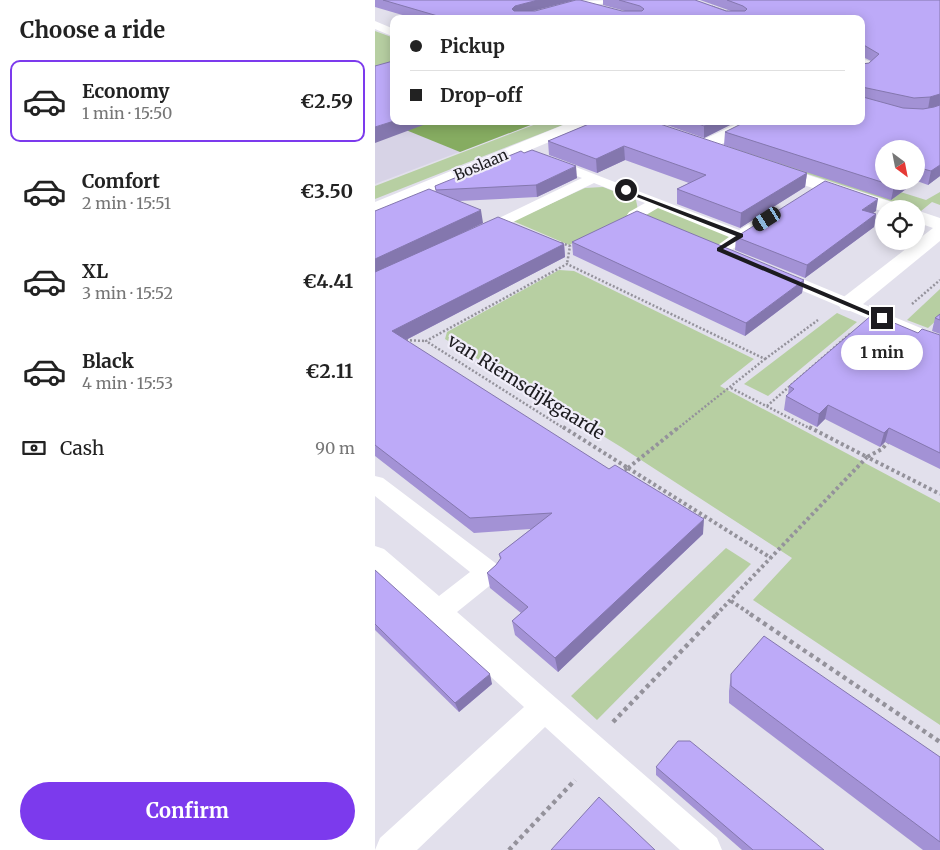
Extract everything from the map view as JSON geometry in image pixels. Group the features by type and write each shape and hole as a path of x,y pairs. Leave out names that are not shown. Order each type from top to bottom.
{"street":[{"path":"536,15 579,4 607,6"},
{"path":"375,25 390,31"},
{"name":"Boslaan","path":"375,209 577,125"},
{"path":"704,146 748,125"},
{"path":"686,140 722,152"},
{"path":"759,164 875,203"},
{"path":"925,219 940,224"},
{"path":"849,304 911,253 940,232"}],"lane":[{"path":"519,149 741,236"},
{"path":"461,241 594,178"},
{"path":"802,196 822,185"},
{"path":"657,203 634,215 668,229"},
{"path":"719,250 774,214"},
{"path":"702,243 737,257"},
{"path":"763,268 940,344"},
{"path":"375,484 489,572 438,612"},
{"path":"375,556 705,850"},
{"path":"392,850 544,708"}],"path":[{"path":"713,6 731,12"},
{"path":"553,240 569,246 578,242"},
{"path":"569,246 567,264 765,359"},
{"name":"van Riemsdijkgaarde","path":"567,264 426,341 771,558"},
{"path":"891,322 940,280"},
{"path":"616,474 628,468 765,359 835,308 849,304"},
{"path":"767,406 873,314"},
{"path":"401,340 426,341"},
{"path":"730,387 940,494"},
{"path":"509,850 593,752 731,601 867,457 882,448 895,435"},
{"path":"731,601 940,742"}],"shaded area":[{"path":"375,117 390,125 401,128 409,125 530,125 375,184"}],"green space":[{"path":"375,31 390,37 390,123 375,117"},
{"path":"409,125 531,125 460,152 401,128"},
{"path":"534,125 563,125 375,199 375,186"},
{"path":"738,141 875,184 875,190 894,190 926,200 940,192 940,205 932,202 925,208 925,200 887,200 728,148"},
{"path":"603,187 636,200 638,210 569,245 513,221 585,188"},
{"path":"657,206 736,236 719,247 639,216"},
{"path":"559,270 574,271 754,359 720,386 940,503 940,725 753,600 792,558 621,447 445,339 447,332"},
{"path":"940,289 940,317 928,328 907,320"},
{"path":"837,313 857,322 768,396 744,384"},
{"path":"726,548 751,564 597,720 571,696"}],"building":[{"path":"383,0 538,0 515,6 512,9 514,11 535,11 580,0 622,11 642,11 644,9 640,6 619,0 695,0 726,11 745,11 747,9 743,6 727,0 940,0 940,94 914,98 865,88 865,64 869,63 879,54 865,46 865,15 434,15"},
{"path":"390,62 390,122 375,127 375,66"},
{"path":"865,98 903,108 923,109 940,105 940,165 931,171 925,169 925,140 875,140 875,180 725,132 739,125 865,125"},
{"path":"586,125 663,125 807,173 741,213 677,189 706,175 624,146 596,159 548,141"},
{"path":"532,150 576,166 536,185 436,190 435,186 521,151 524,153"},
{"path":"825,181 878,199 862,210 875,215 807,265 736,237"},
{"path":"429,189 481,210 375,259 375,211"},
{"path":"637,211 804,280 746,323 572,242"},
{"path":"498,217 564,244 392,331 609,469 615,465 704,519 555,658 512,621 528,607 487,573 501,558 499,554 552,513 470,518 375,445 375,272"},
{"path":"873,314 918,333 922,329 940,335 940,453 889,428 884,433 828,405 819,414 786,396 794,389 789,386"},
{"path":"375,570 490,674 455,703 375,624"},
{"path":"764,636 940,757 940,842 731,686 731,674"},
{"path":"678,741 690,741 824,850 753,850 656,767"},
{"path":"599,797 655,850 551,850"}],"route":[{"path":"626,190 741,236 719,250 882,318"}]}
